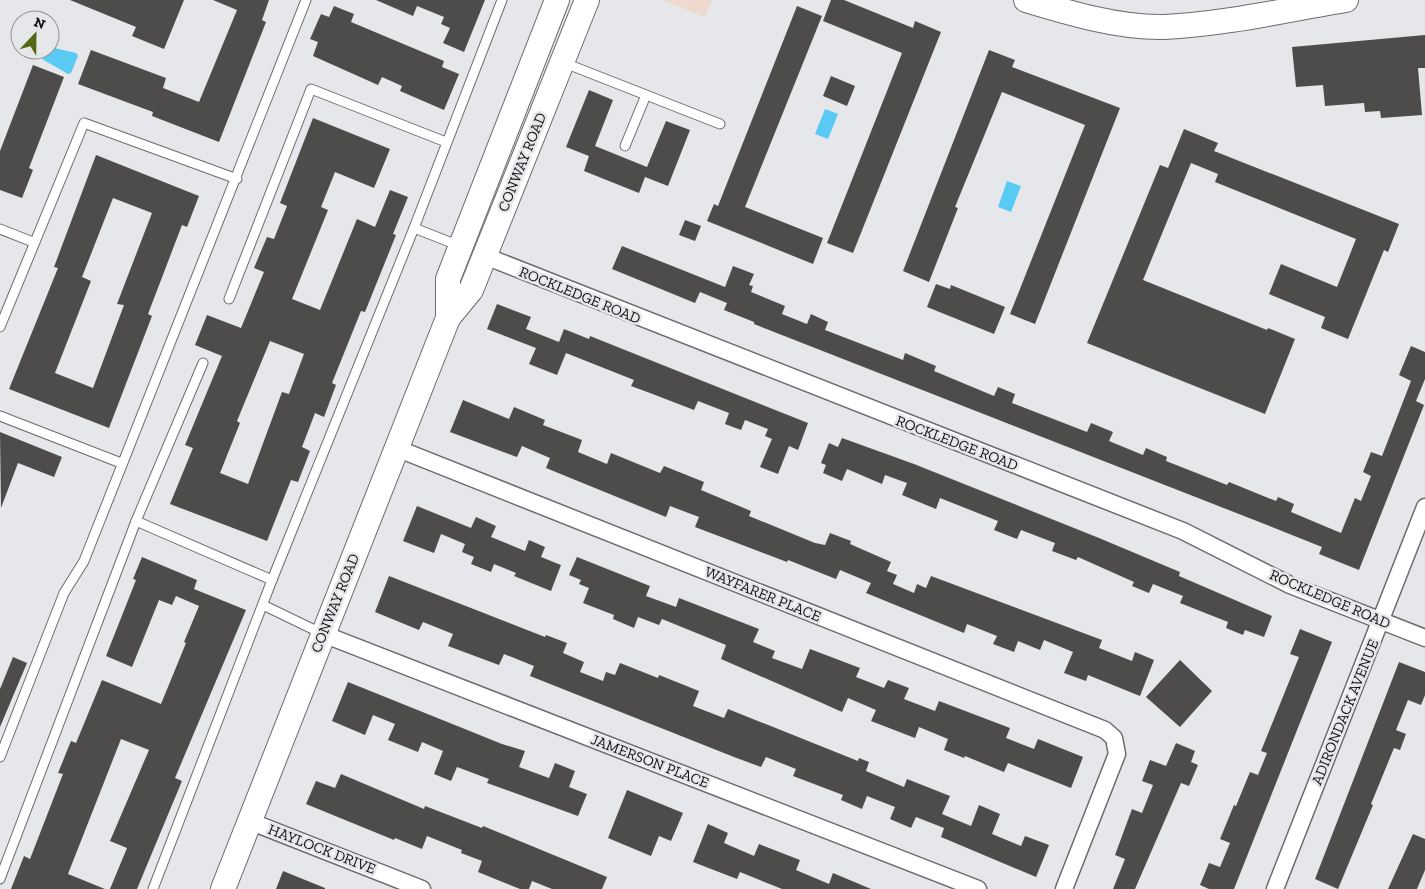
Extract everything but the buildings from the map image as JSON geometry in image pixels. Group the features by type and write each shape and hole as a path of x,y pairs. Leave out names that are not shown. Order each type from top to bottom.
{"main road":[{"name":"CONWAY ROAD","path":"448,318 448,278 557,0"},
{"name":"CONWAY ROAD","path":"223,889 448,318 471,290 587,0"},
{"path":"1026,0 1090,19 1163,27 1225,20 1346,0"}],"street":[{"name":"ROCKLEDGE ROAD","path":"485,256 1183,531 1290,585 1425,638"},
{"name":"WAYFARER PLACE","path":"396,448 1105,730 1114,738 1117,754 1064,889"},
{"name":"ADIRONDACK AVENUE","path":"1275,889 1425,507"},
{"name":"JAMERSON PLACE","path":"323,634 978,889"},
{"name":"HAYLOCK DRIVE","path":"250,821 422,889"}],"lane":[{"path":"0,757 64,593 84,561 121,463 237,178 306,0"},
{"path":"153,889 272,580 414,228 502,0"},
{"path":"562,62 720,124"},
{"path":"230,299 311,89 446,142"},
{"path":"625,146 646,96"},
{"path":"0,327 33,242 84,123 237,178"},
{"path":"414,228 460,247"},
{"path":"0,229 33,242"},
{"path":"0,879 136,521 203,363"},
{"path":"0,416 121,463"},
{"path":"136,521 272,580"},
{"path":"263,605 323,634"}],"shaded area":[{"path":"662,0 712,0 705,17"}],"water":[{"path":"60,49 76,53 78,56 71,73 68,74 44,60 60,60"},
{"path":"825,109 838,114 828,139 815,134"},
{"path":"1007,181 1021,186 1011,212 998,207"}]}
